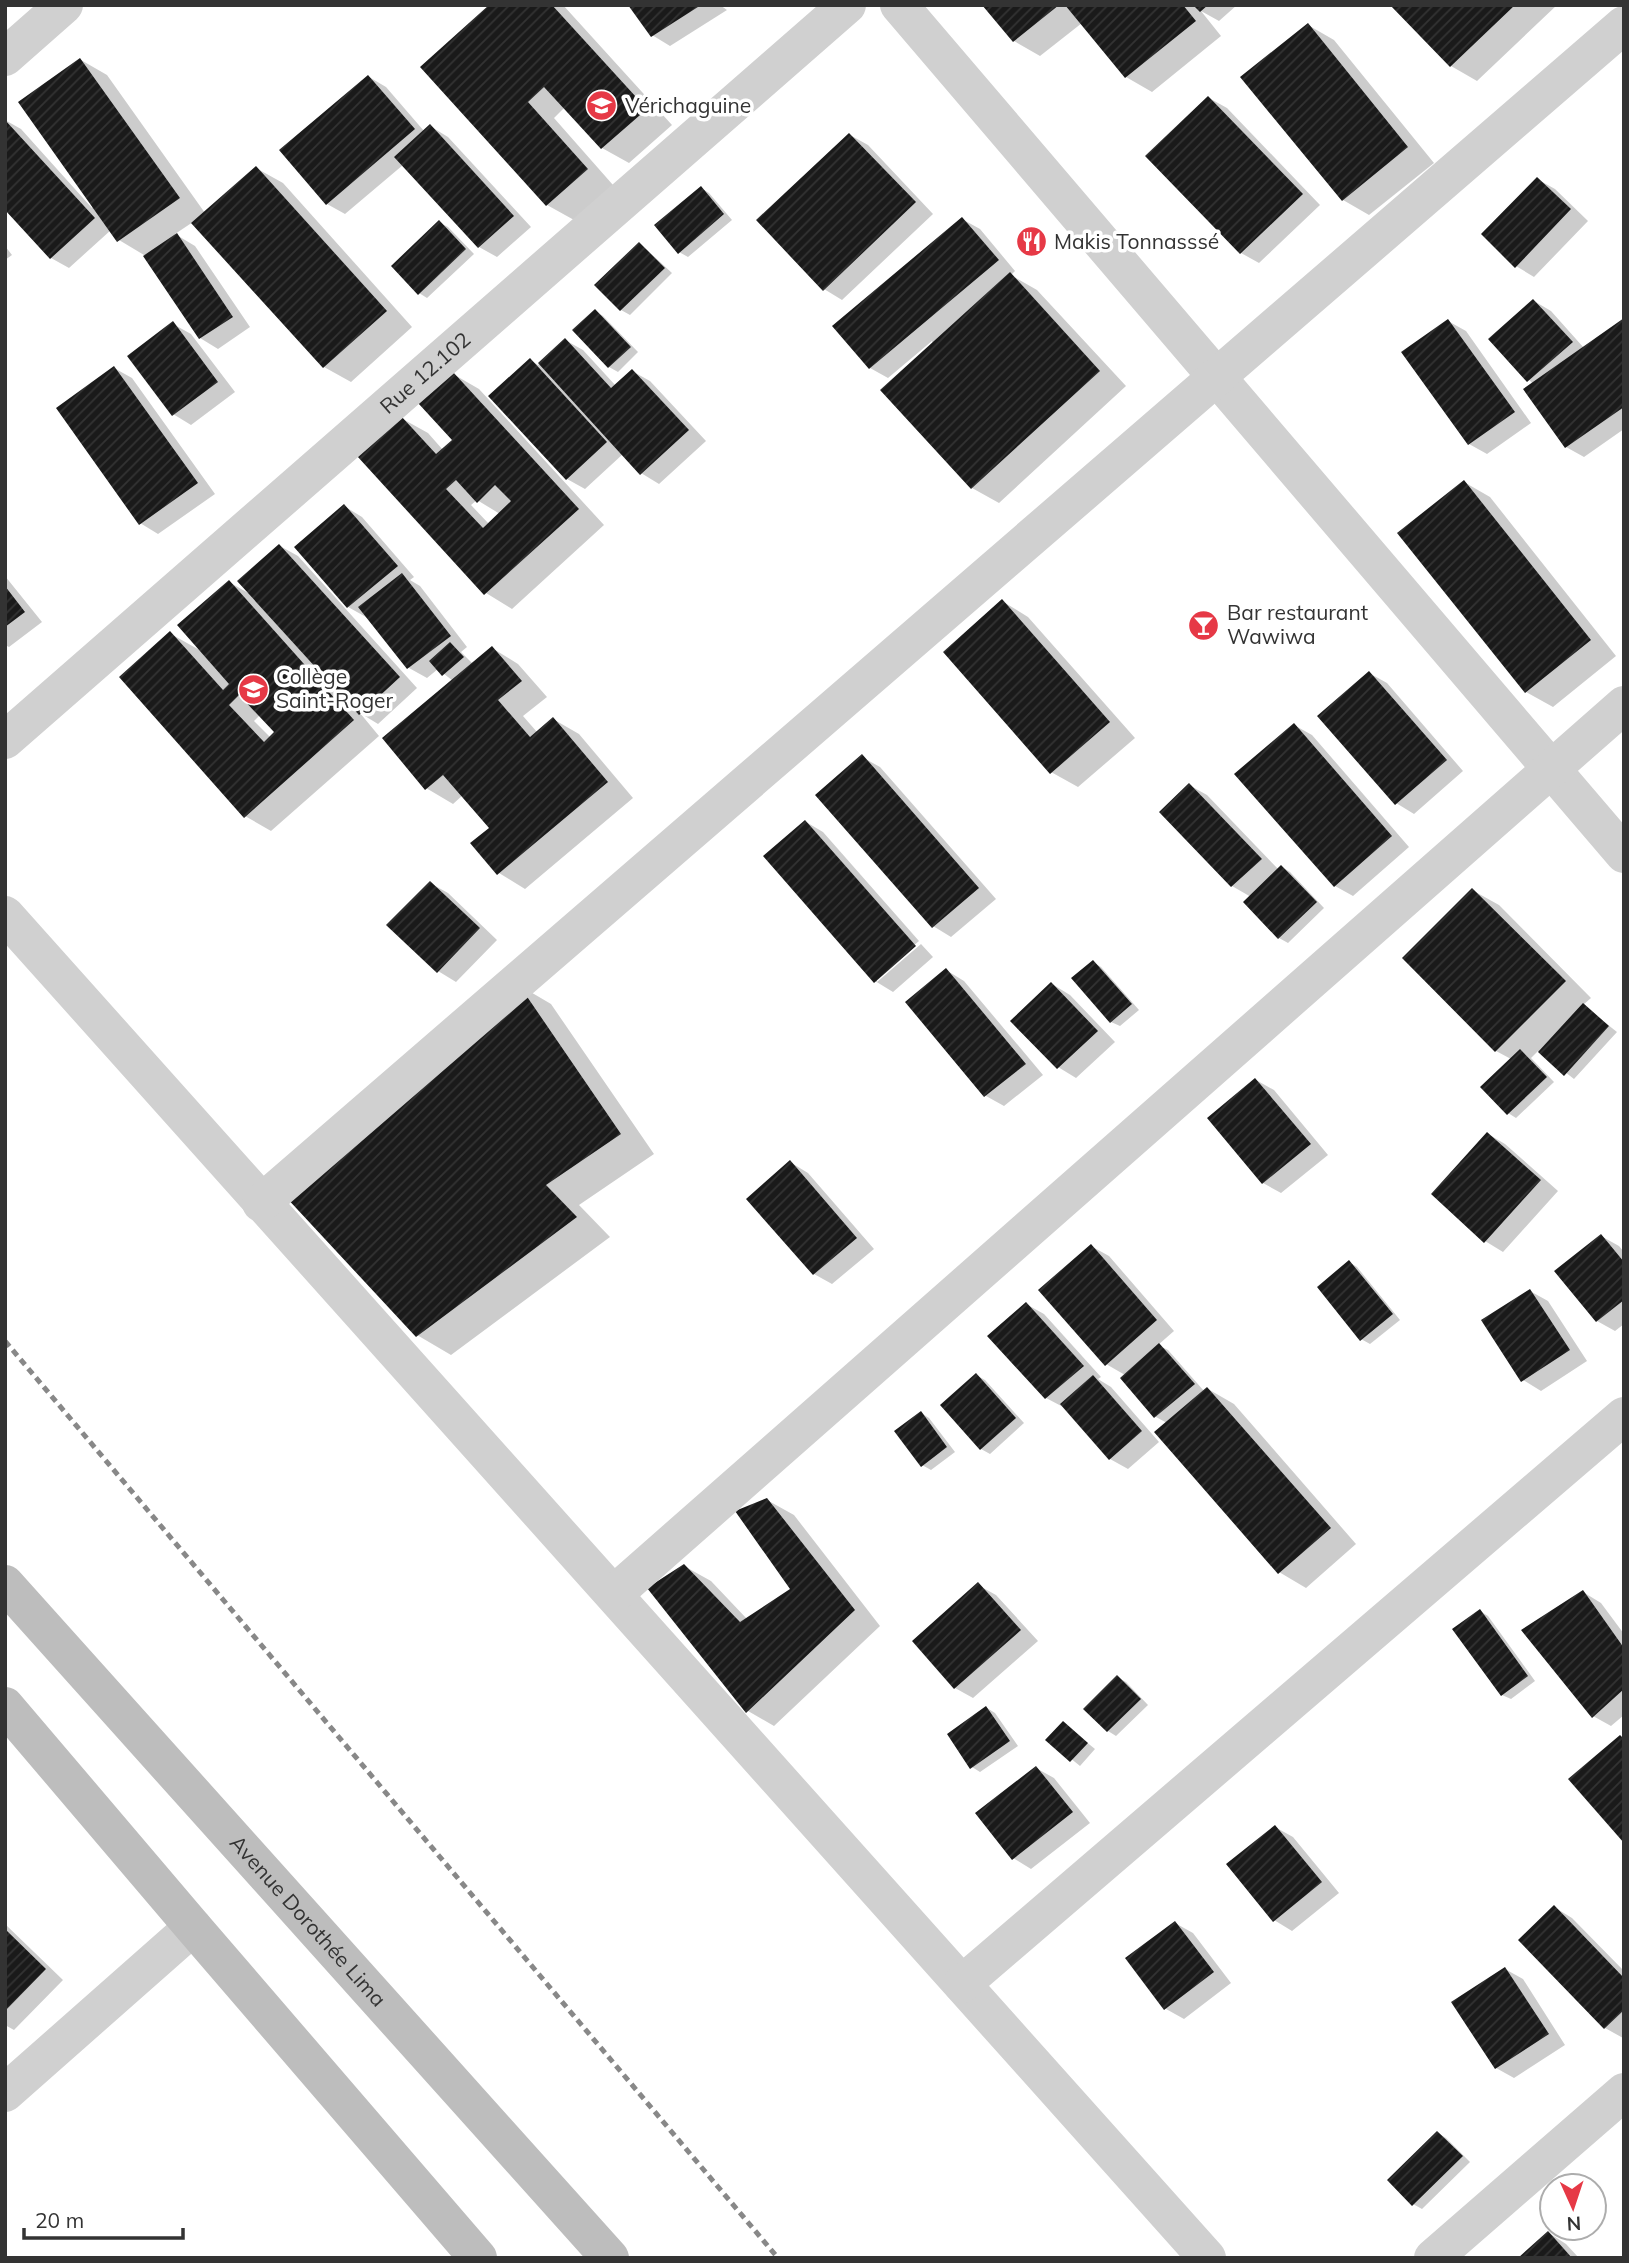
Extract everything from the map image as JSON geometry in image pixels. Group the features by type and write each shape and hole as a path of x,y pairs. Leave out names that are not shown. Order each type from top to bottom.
{"main road":[{"name":"Avenue Dorothée Lima","path":"5,1584 610,2258"},
{"path":"5,1706 478,2258"}],"street":[{"path":"5,57 64,5"},
{"name":"Rue 12.102","path":"5,740 847,5"},
{"path":"899,5 1624,854"},
{"path":"261,1203 1624,25"},
{"path":"614,1594 1624,705"},
{"path":"5,915 1207,2258"},
{"path":"962,1984 1624,1416"},
{"path":"5,2093 192,1927"},
{"path":"1433,2258 1624,2092"}],"building":[{"name":"Vérichaguine","path":"489,5 552,5 647,109 601,149 544,87 528,102 588,169 546,206 420,67"},
{"path":"628,5 701,5 651,37"},
{"path":"982,5 1059,5 1013,42"},
{"path":"1065,5 1183,5 1196,21 1125,78"},
{"path":"1193,5 1208,5 1200,12"},
{"path":"1390,5 1515,5 1450,67"},
{"path":"1308,23 1408,147 1342,201 1240,77"},
{"path":"80,58 180,198 117,242 18,102"},
{"path":"368,75 415,129 326,205 279,150"},
{"path":"1208,96 1303,194 1240,254 1145,156"},
{"path":"5,120 95,218 50,259 5,210"},
{"path":"430,124 514,216 478,248 394,157"},
{"path":"849,133 916,202 823,291 756,220"},
{"path":"256,166 387,311 323,368 191,223"},
{"path":"1537,177 1571,209 1515,268 1481,234"},
{"path":"701,186 724,214 678,254 654,225"},
{"path":"962,217 999,260 869,369 832,326"},
{"path":"439,220 466,249 418,295 391,266"},
{"path":"177,233 233,317 199,339 143,256"},
{"path":"639,242 665,268 620,311 594,285"},
{"path":"1010,272 1100,371 971,489 880,390"},
{"path":"1533,299 1573,342 1527,382 1488,339"},
{"path":"595,309 631,347 608,368 572,330"},
{"path":"1624,318 1624,407 1565,448 1523,389"},
{"path":"1448,319 1515,412 1468,445 1401,352"},
{"path":"173,321 218,382 172,416 127,356"},
{"path":"565,338 611,388 632,369 689,430 640,475 538,363"},
{"path":"530,358 607,442 566,480 488,396"},
{"path":"114,366 198,483 139,525 56,408"},
{"path":"453,372 579,509 484,595 357,456 401,416 436,454 452,440 418,403","holes":["456,480 477,503 495,485 511,501 483,528 446,489"]},
{"path":"1464,480 1591,640 1525,693 1397,533"},
{"path":"344,504 398,566 347,608 294,547"},
{"path":"279,544 400,677 359,715 237,581"},
{"path":"402,573 451,636 407,669 358,607"},
{"path":"229,580 354,720 244,818 119,677 170,631 223,690 229,684 177,625","holes":["239,695 274,732 264,742 229,705"]},
{"path":"5,586 25,612 5,627"},
{"path":"1002,599 1110,722 1050,774 943,652"},
{"path":"450,642 464,657 442,676 429,661"},
{"path":"492,646 522,681 498,700 530,737 553,717 608,782 497,875 470,843 489,828 443,775 425,790 382,738"},
{"path":"1369,671 1447,760 1395,805 1317,716"},
{"path":"1294,723 1392,836 1334,887 1234,774"},
{"path":"862,754 979,888 932,928 815,795"},
{"path":"1189,783 1262,859 1231,887 1159,812"},
{"path":"805,820 916,946 874,983 763,856"},
{"path":"1281,865 1317,902 1278,939 1243,902"},
{"path":"430,881 480,928 437,973 386,925"},
{"path":"1472,888 1566,981 1495,1052 1402,958"},
{"path":"1093,960 1132,1004 1110,1023 1071,978"},
{"path":"946,968 1026,1064 984,1097 905,1002"},
{"path":"517,982 621,1134 546,1185 577,1217 416,1337 284,1195"},
{"path":"1051,982 1098,1031 1057,1069 1010,1021"},
{"path":"1583,1003 1609,1026 1564,1076 1538,1052"},
{"path":"1520,1049 1547,1077 1507,1115 1480,1087"},
{"path":"1255,1078 1311,1144 1262,1184 1207,1118"},
{"path":"1487,1132 1541,1180 1484,1243 1431,1194"},
{"path":"790,1160 857,1238 813,1275 746,1199"},
{"path":"1601,1234 1624,1262 1624,1300 1596,1322 1554,1271"},
{"path":"1091,1244 1157,1320 1105,1366 1038,1290"},
{"path":"1349,1260 1393,1314 1360,1341 1317,1287"},
{"path":"1530,1289 1570,1350 1521,1382 1481,1320"},
{"path":"1026,1302 1084,1366 1045,1399 987,1336"},
{"path":"1159,1343 1195,1384 1154,1418 1120,1378"},
{"path":"976,1373 1016,1418 980,1450 940,1405"},
{"path":"1093,1375 1142,1431 1109,1460 1060,1404"},
{"path":"1207,1387 1331,1528 1278,1574 1154,1432"},
{"path":"921,1411 947,1447 921,1467 894,1431"},
{"path":"767,1498 855,1610 746,1713 647,1588 684,1564 740,1622 790,1589 735,1511"},
{"path":"978,1582 1021,1630 954,1689 912,1641"},
{"path":"1583,1590 1624,1648 1624,1689 1592,1718 1521,1630"},
{"path":"1480,1609 1528,1676 1501,1696 1452,1629"},
{"path":"1117,1675 1141,1699 1107,1732 1083,1709"},
{"path":"986,1706 1010,1741 970,1769 947,1734"},
{"path":"1063,1721 1088,1743 1070,1762 1045,1740"},
{"path":"1620,1735 1624,1739 1624,1843 1568,1779"},
{"path":"1036,1766 1073,1812 1012,1860 975,1813"},
{"path":"1275,1825 1322,1882 1273,1922 1226,1864"},
{"path":"1554,1905 1624,1978 1624,2010 1604,2029 1518,1940"},
{"path":"1175,1921 1214,1972 1164,2010 1125,1958"},
{"path":"5,1929 46,1969 5,2011"},
{"path":"1505,1967 1549,2034 1495,2069 1451,2002"},
{"path":"1437,2131 1463,2156 1412,2206 1387,2180"},
{"path":"1538,2240 1558,2242 1572,2258 1518,2258"}],"railway":[{"path":"5,1341 778,2258"}],"place":[{"name":"Vérichaguine","path":"602,106"},
{"name":"Makis Tonnasssé","path":"1031,242"},
{"name":"Bar restaurant Wawiwa","path":"1204,625"},
{"name":"Collège Saint-Roger","path":"253,689"}]}
